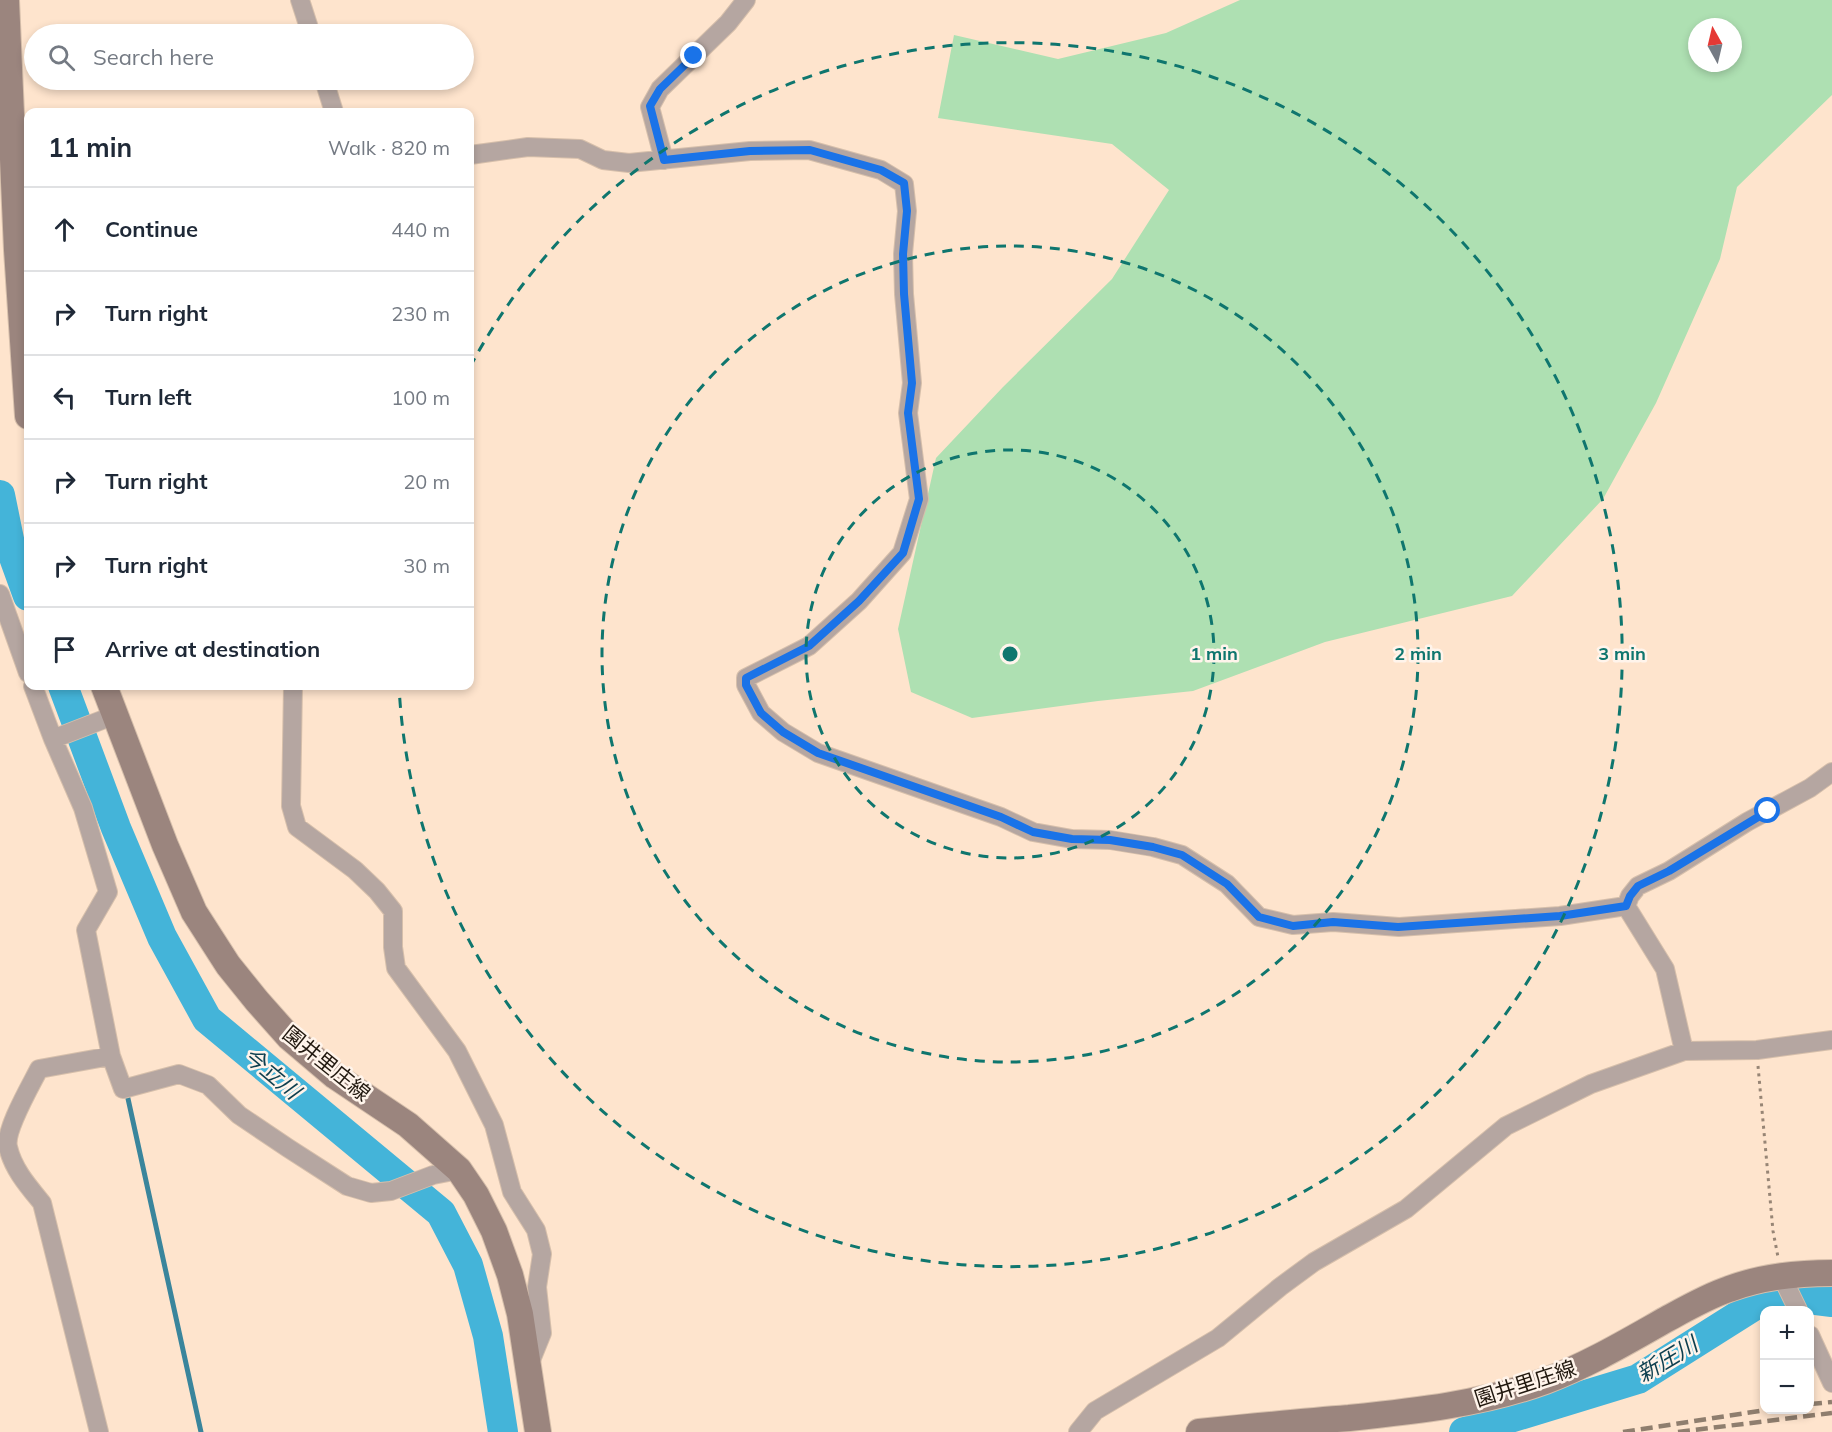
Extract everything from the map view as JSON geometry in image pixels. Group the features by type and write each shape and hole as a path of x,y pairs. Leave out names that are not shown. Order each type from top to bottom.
{"main road":[{"path":"6,0 24,356"},
{"name":"園井里庄線","path":"104,690 107,718 194,912 228,964 289,1037 334,1076 408,1125 459,1170 481,1204 510,1275 520,1314 538,1432"},
{"name":"園井里庄線","path":"1199,1432 1392,1413 1487,1398 1546,1381 1598,1357 1687,1308 1729,1289 1782,1276 1832,1273"}],"street":[{"path":"300,0 308,24"},
{"path":"664,160 650,106 660,89 728,23 746,0"},
{"path":"327,90 333,108"},
{"path":"474,154 528,147 580,149 603,160 629,163 750,151 810,150 881,170 904,183 907,211 903,254 904,294 912,383 908,413 919,499 903,553 859,601 809,646 746,678 746,685 761,713 783,732 818,753 1001,817 1033,832 1072,839 1110,840 1153,847 1182,855 1227,884 1259,917 1293,926 1333,922 1398,927 1560,916 1626,906"},
{"path":"0,594 24,662"},
{"path":"35,690 56,737 83,808 108,892 86,930 111,1056 123,1089 179,1074 208,1085 239,1115 347,1186 371,1193 391,1191 433,1175 459,1170"},
{"path":"293,690 291,806 297,827 355,870 377,891 393,911 393,947 396,968 457,1051 494,1125 513,1192 536,1230 542,1254 537,1287 542,1333 528,1368"},
{"path":"56,737 107,718"},
{"path":"1626,906 1638,886 1669,871 1748,822 1810,788 1832,772"},
{"path":"1626,906 1665,969 1684,1051"},
{"path":"1078,1432 1095,1411 1218,1338 1314,1262 1406,1209 1506,1126 1592,1084 1684,1051 1757,1050 1832,1040"},
{"path":"99,1432 42,1203 20,1175 7,1145 10,1129 39,1069 111,1056"},
{"path":"1782,1276 1796,1306"},
{"path":"1814,1345 1832,1383"}],"path":[{"path":"1757,1050 1773,1231 1782,1276"}],"green space":[{"path":"1240,0 1832,0 1832,95 1737,187 1720,259 1656,403 1603,499 1512,596 1325,642 1193,691 972,718 911,692 898,629 936,458 1003,387 1112,279 1169,190 1112,144 938,118 954,35 1058,59 1166,33"}],"waterway":[{"name":"今立川","path":"0,495 11,549 24,585"},
{"name":"今立川","path":"64,690 116,828 162,937 207,1019 441,1213 468,1265 488,1336 503,1432"},
{"path":"127,1094 201,1432"},
{"name":"新圧川","path":"1464,1432 1638,1379 1760,1302 1800,1298 1832,1302"}],"railway":[{"path":"1814,1404 1832,1402"},
{"path":"1623,1432 1760,1411"},
{"path":"1678,1432 1832,1413"}],"route":[{"path":"694,56 660,89 650,106 664,160 750,151 810,150 881,170 904,183 907,211 903,254 904,294 912,383 908,413 919,499 903,553 859,601 809,646 746,678 746,685 761,713 783,732 818,753 1001,817 1033,832 1072,839 1110,840 1153,847 1182,855 1227,884 1259,917 1293,926 1333,922 1398,927 1560,916 1626,906 1638,886 1669,871 1768,811"}]}
